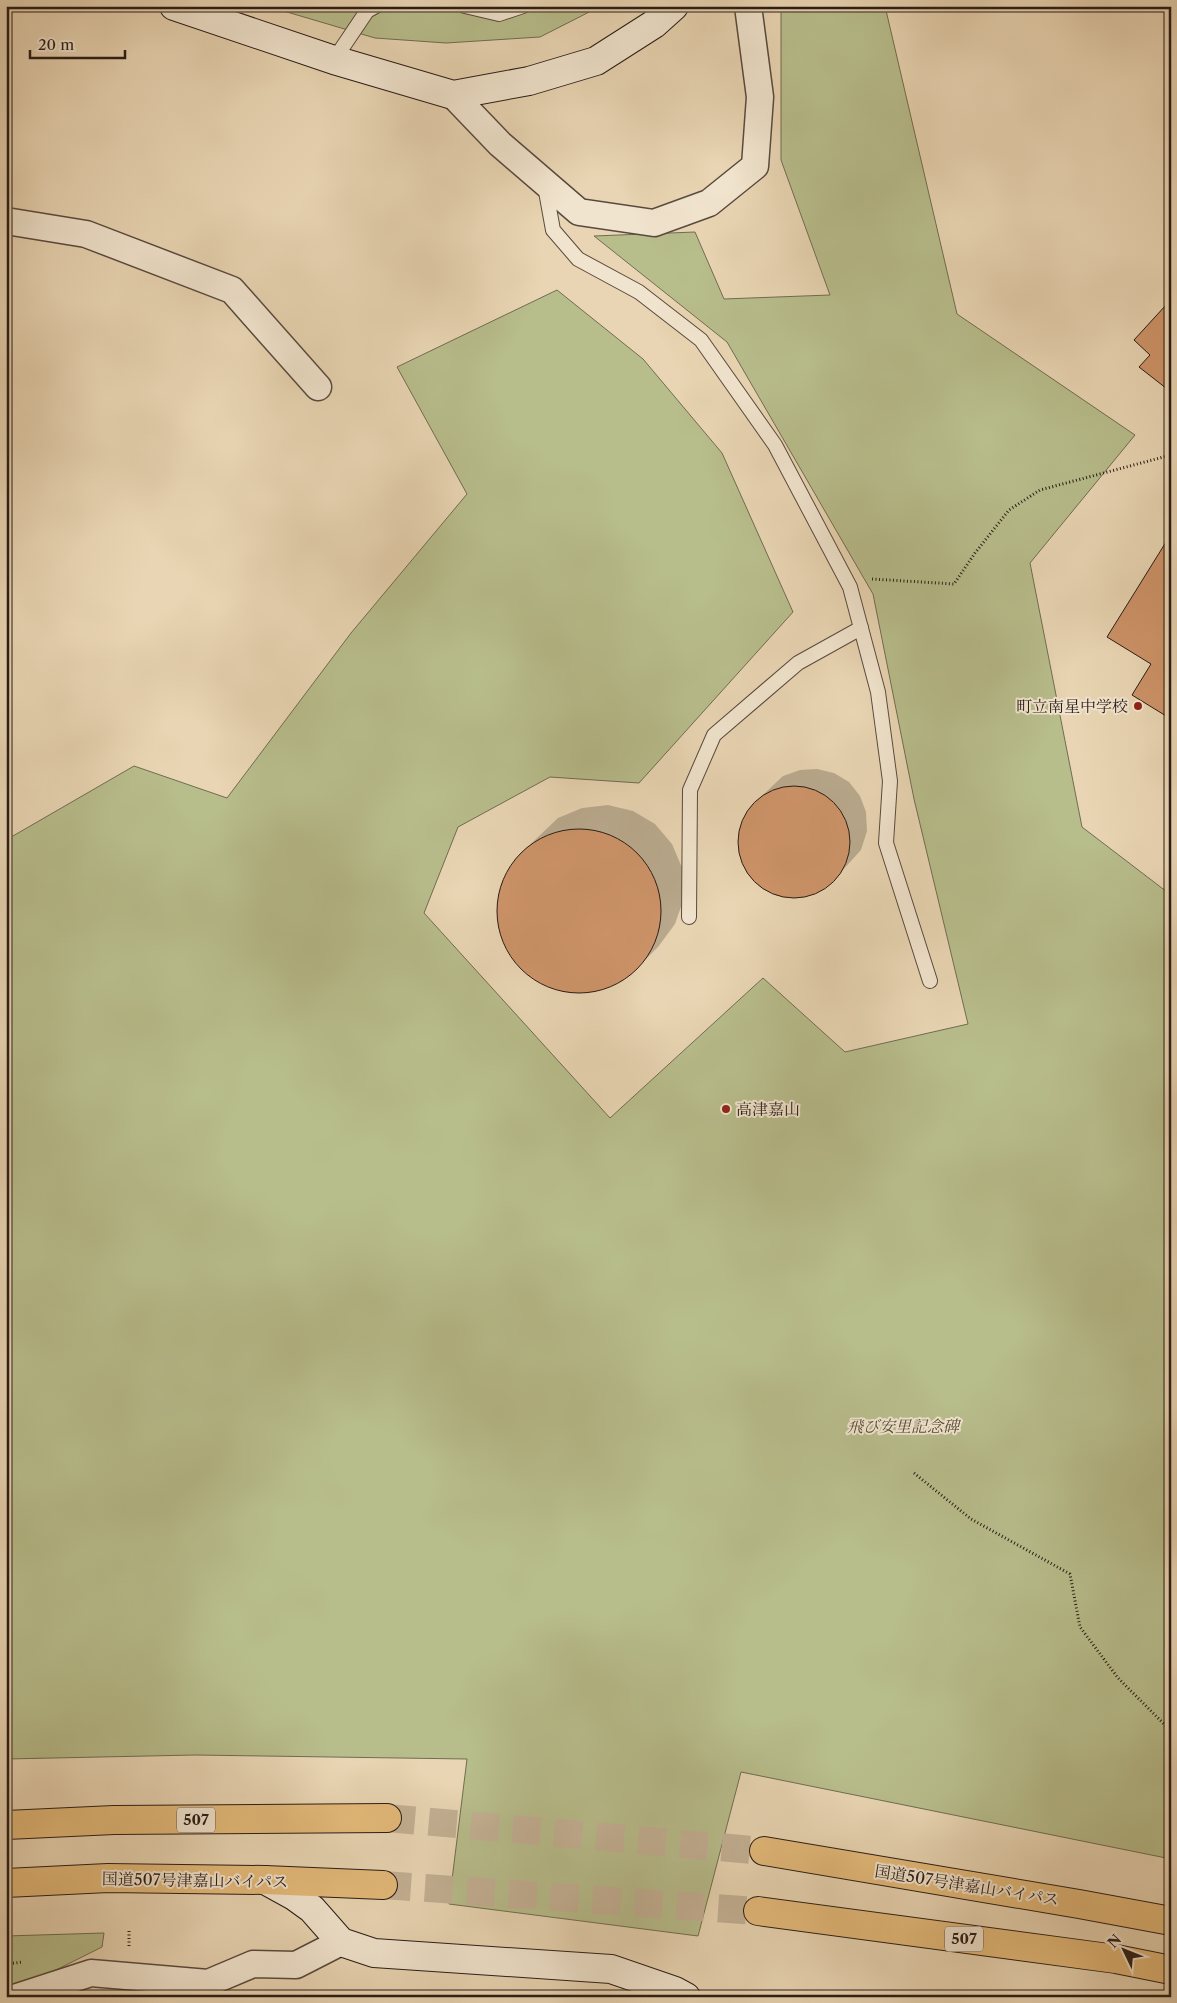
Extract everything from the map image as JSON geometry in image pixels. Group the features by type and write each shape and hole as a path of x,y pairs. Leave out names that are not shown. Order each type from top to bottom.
{"highway":[{"name":"507","path":"6,1825 114,1820 387,1818"},
{"name":"国道507号津嘉山バイパス","path":"764,1851 1171,1921"},
{"name":"国道507号津嘉山バイパス","path":"6,1883 108,1878 383,1884"},
{"name":"507","path":"758,1911 1116,1959 1171,1970"}],"street":[{"path":"174,6 334,60 453,95 530,81 596,61 654,24 674,6"},
{"path":"453,95 500,144 579,212 654,223 709,203 756,166 760,97 748,6"},
{"path":"6,221 86,234 232,290 318,387"},
{"path":"266,1880 312,1909 322,1923 341,1942 374,1953 611,1969 675,1991 686,1997"},
{"path":"17,1997 91,1973 206,1990 253,1964 296,1966 341,1942"}],"lane":[{"path":"334,60 367,11 376,6"},
{"path":"465,6 499,14 523,6"},
{"path":"545,182 553,230 578,259 639,292 700,340 775,445 850,587 878,692 890,781 886,843 930,981"},
{"path":"689,917 690,790 714,735 798,663 861,628"}],"path":[{"path":"845,577 954,584 975,553 1009,510 1040,490 1171,455"},
{"path":"914,1473 971,1519 1070,1574 1080,1628 1118,1678 1171,1731"}],"green space":[{"path":"601,6 540,37 446,43 375,38 270,7"},
{"name":"飛び安里記念碑","path":"781,6 885,6 957,314 1135,435 1030,563 1082,827 1171,895 1171,1500 1165,1647 1171,1648 1171,1859 741,1772 698,1936 449,1904 467,1759 195,1755 6,1759 6,840 134,766 227,798 351,633 467,494 397,367 557,290 643,359 722,453 793,612 639,783 550,777 458,827 424,913 610,1118 763,978 845,1052 968,1024 914,799 873,594 727,342 594,236 695,232 724,299 830,295 781,160"},
{"path":"104,1933 102,1947 44,1976 6,1990 6,1936"}],"building":[{"path":"1166,305 1171,310 1171,392 1139,367 1150,355 1134,340"},
{"path":"1171,534 1171,719 1132,695 1151,664 1107,637"},
{"path":"794,786 816,790 834,802 846,820 850,842 846,864 834,882 816,894 794,898 772,894 754,882 742,864 738,842 742,820 754,802 772,790"},
{"path":"587,829 603,832 618,838 643,859 652,872 658,887 661,911 660,927 652,950 631,975 618,984 603,990 571,993 555,990 533,980 510,957 498,927 497,903 500,887 510,865 533,842 563,830"}],"tunnel":[{"path":"387,1818 764,1851"},
{"path":"383,1885 758,1911"}],"place":[{"name":"町立南星中学校","path":"1138,706"},
{"name":"高津嘉山","path":"726,1109"}]}
